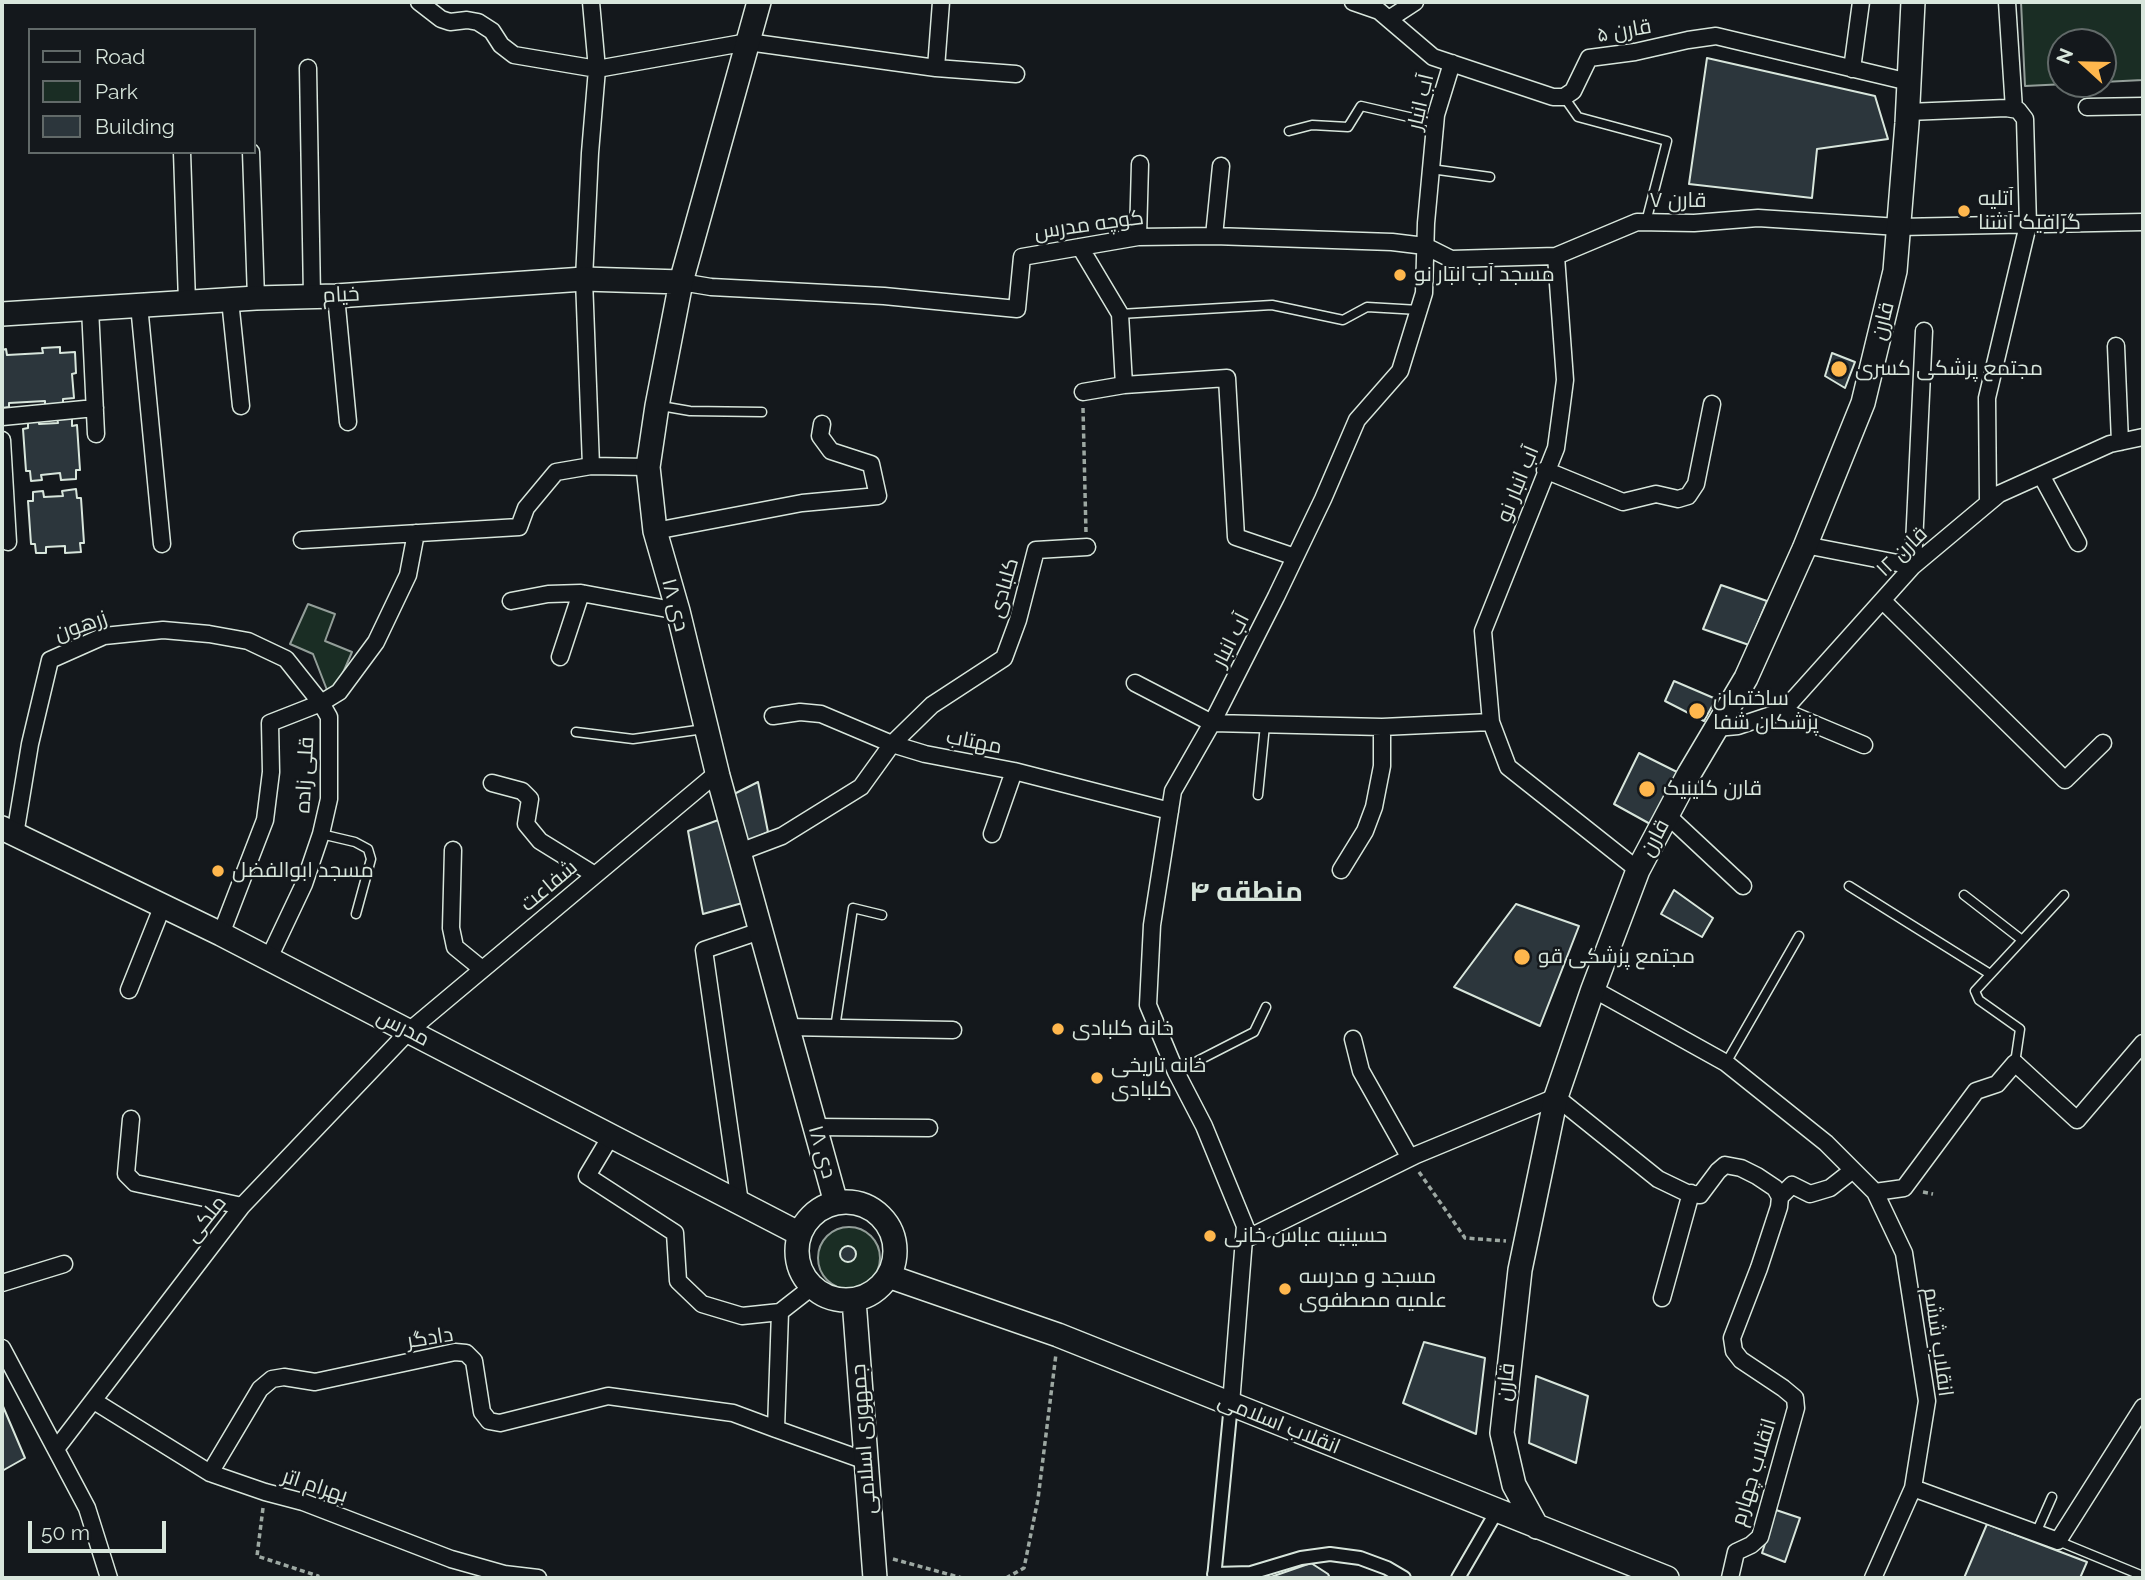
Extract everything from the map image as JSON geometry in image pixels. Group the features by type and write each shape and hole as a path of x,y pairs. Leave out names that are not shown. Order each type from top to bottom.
{"main road":[{"name":"۱۸ دی","path":"759,2 681,282 656,406 648,467 655,531 678,611 737,852 836,1203"},
{"name":"قارن","path":"1538,1527 1514,1485 1502,1433 1510,1350 1526,1242 1556,1097 1592,989 1638,870 1746,678 1805,545 1863,403 1895,271 1908,112 1913,2"},
{"name":"خیام","path":"2,314 584,279 681,282"},
{"name":"مدرس","path":"8,832 269,958 800,1234"},
{"path":"847,1202 869,1208 886,1222 891,1232 895,1255 888,1276 874,1292 854,1300 825,1296 803,1276 798,1262 800,1234 808,1220 821,1209 836,1203 847,1202"},
{"name":"انقلاب اسلامی","path":"888,1276 1058,1335 1667,1578"},
{"name":"جمهوری اسلامی","path":"854,1300 875,1578"}],"street":[{"path":"419,2 441,19 450,22 478,22 492,31 500,45 514,55 597,69 748,42 936,68 1016,74"},
{"path":"591,2 597,69 584,279 591,466"},
{"path":"936,68 941,2"},
{"path":"1353,2 1379,11 1433,57 1553,97 1564,97"},
{"path":"1389,19 1415,2"},
{"path":"1852,69 1861,2"},
{"path":"2007,2 2014,109"},
{"name":"قارن ۵","path":"1564,97 1573,90 1589,58 1716,36 1909,82"},
{"name":"آب انبار","path":"1231,1404 1245,1226 1205,1126 1176,1072 1148,1005 1152,925 1173,791 1212,723 1295,557 1357,420 1400,371 1424,293 1435,123 1452,63"},
{"path":"308,68 312,297"},
{"path":"2087,107 2143,106"},
{"path":"1908,112 2014,109 2025,119 2028,225 1987,398 1988,501"},
{"path":"182,154 187,302"},
{"path":"251,154 256,298"},
{"path":"1138,237 1140,164"},
{"path":"1214,236 1221,166"},
{"name":"قارن ٧","path":"1425,246 1451,260 1556,256 1637,222 1694,223 1758,218 1899,227 2143,222"},
{"name":"کوچه مدرس","path":"681,282 711,287 884,296 1017,309 1021,257 1138,237 1214,236 1392,242 1425,246"},
{"path":"1080,247 1120,314 1124,385"},
{"name":"آب انبار نو","path":"1556,256 1565,380 1556,448 1483,631 1491,722 1508,767 1638,870"},
{"path":"336,296 348,422"},
{"path":"230,300 240,406"},
{"path":"139,305 162,544"},
{"path":"90,308 96,434"},
{"path":"1805,545 1913,566 1924,331"},
{"path":"2116,346 2120,442"},
{"path":"1083,392 1124,385 1227,378 1236,537 1295,557"},
{"path":"1545,470 1623,502 1656,494 1678,499 1688,496 1696,484 1712,404"},
{"path":"2,417 95,408"},
{"path":"655,531 802,503 878,496 871,464 831,451 820,436 822,424"},
{"name":"قارن ۱۲","path":"1716,728 1738,726 1783,711 1913,566 1988,501 2110,444 2143,437"},
{"path":"2,440 8,542"},
{"path":"302,540 519,527 526,508 556,472 591,466 648,467"},
{"path":"2041,475 2078,542"},
{"path":"221,934 265,820 271,772 270,723 321,703 339,691 376,642 408,575 416,533"},
{"name":"کلبادی","path":"892,744 932,705 1004,659 1018,620 1036,550 1087,547"},
{"path":"560,657 581,593"},
{"path":"511,601 548,594 581,593 678,611"},
{"path":"1882,601 2065,780 2103,743"},
{"name":"زرهون","path":"8,832 50,660 104,636 163,630 248,641 286,659 321,703"},
{"path":"1135,683 1212,723 1382,727 1491,722"},
{"name":"قلی زاده","path":"269,958 304,884 321,834 329,799 329,717 321,703"},
{"path":"1783,711 1864,745"},
{"name":"مهتاب","path":"773,716 800,712 821,714 892,744 925,754 1014,771 1170,811"},
{"path":"1340,870 1365,831 1374,807 1382,766 1382,727"},
{"path":"737,852 782,836 861,786 892,744"},
{"path":"992,834 1014,771"},
{"name":"شفاعت","path":"409,1031 717,773"},
{"path":"492,783 522,791 530,799 526,824 540,841 595,875"},
{"path":"1667,815 1743,886"},
{"path":"453,850 450,928 455,947 482,970"},
{"path":"129,990 163,905"},
{"path":"740,1203 704,950 760,931"},
{"name":"انقلاب ششم","path":"1592,989 1726,1063 1826,1143 1875,1192 1904,1254 1927,1401 1913,1488 1873,1578"},
{"path":"786,1027 953,1030"},
{"name":"ملکی","path":"56,1449 242,1206 409,1031"},
{"path":"1353,1039 1361,1072 1410,1158"},
{"path":"1875,1192 1904,1188 1976,1091 1997,1084 2015,1063 2077,1120 2143,1043"},
{"path":"1244,1240 1410,1158 1556,1097 1658,1179 1690,1194 1700,1195 1725,1165 1741,1168 1757,1176 1775,1188 1780,1197 1792,1185 1810,1194 1830,1188 1853,1170"},
{"path":"131,1119 126,1174 135,1183 242,1206"},
{"path":"814,1127 929,1128"},
{"path":"611,1136 587,1176 675,1233 678,1281 702,1304 742,1316 780,1312 812,1287"},
{"path":"1662,1298 1690,1194"},
{"name":"انقلاب چهارم","path":"1730,1578 1736,1552 1760,1537 1796,1408 1796,1398 1741,1360 1734,1351 1732,1338 1759,1268 1780,1197"},
{"path":"2,1283 64,1264"},
{"path":"780,1312 776,1429 866,1461"},
{"path":"2,1348 87,1508 109,1578"},
{"name":"دادگر","path":"210,1473 260,1389 272,1379 284,1377 315,1382 455,1352 466,1353 474,1361 482,1412 489,1421 500,1423 608,1396 733,1413 776,1429"},
{"name":"بهرام اتر","path":"94,1401 210,1473 303,1502 451,1559 504,1574 537,1578"},
{"path":"1231,1404 1214,1576 1251,1573 1301,1558 1330,1554 1360,1558 1404,1578"},
{"path":"1913,1488 2058,1541 2143,1406"},
{"path":"1458,1578 1497,1511"}],"lane":[{"path":"1564,97 1578,117 1667,141 1646,222"},
{"path":"1289,131 1312,125 1348,127 1362,106 1435,123"},
{"path":"1431,169 1490,177"},
{"path":"1120,314 1272,305 1343,320 1367,307 1419,310"},
{"path":"656,406 690,411 762,412"},
{"path":"1258,795 1265,725"},
{"path":"576,732 633,739 706,728"},
{"path":"321,834 355,842 368,849 371,859 356,914"},
{"path":"1849,886 1990,974"},
{"path":"1964,895 2022,940"},
{"path":"2015,1063 2020,1029 1979,1000 1975,991 2064,895"},
{"path":"835,1028 853,908 882,915"},
{"path":"1726,1063 1799,936"},
{"path":"1176,1072 1254,1032 1266,1007"},
{"path":"2036,1533 2052,1497"},
{"path":"2058,1541 2143,1576"}],"path":[{"path":"1083,392 1087,547"},
{"path":"1410,1158 1465,1238 1526,1242"},
{"path":"1006,1578 1024,1567 1038,1499 1058,1335"},
{"path":"265,1492 257,1556 318,1578"},
{"path":"873,1553 962,1578"}],"green space":[{"path":"2021,2 2143,2 2143,80 2117,81 2117,28 2047,28 2047,85 2025,86"},
{"path":"308,604 335,614 325,641 352,652 336,689 327,690 313,654 290,644"},
{"path":"849,1227 861,1229 871,1236 878,1246 878,1270 871,1280 861,1287 849,1289 837,1287 827,1280 820,1270 818,1258 820,1246 827,1236 837,1229"}],"building":[{"path":"1707,58 1875,96 1888,139 1817,149 1812,198 1689,184"},
{"path":"60,347 60,353 75,352 76,373 72,374 74,398 63,399 63,405 45,406 45,401 9,403 9,407 2,408 2,350 6,349 7,355 43,353 42,348"},
{"name":"مجتمع پزشکی کسری","path":"1832,353 1855,362 1845,388 1825,376"},
{"path":"72,417 72,426 77,425 80,470 76,470 76,479 61,480 60,473 41,475 42,480 31,481 30,471 26,471 23,429 28,428 28,419 39,418 39,424 58,423 57,418"},
{"path":"76,489 77,498 81,498 84,543 80,543 81,552 65,553 65,546 46,547 46,553 36,553 35,544 31,544 28,501 33,501 33,492 43,491 44,497 63,496 62,491"},
{"path":"1721,585 1767,601 1749,645 1703,629"},
{"name":"ساختمان پزشکان شفا","path":"1674,681 1716,699 1704,721 1665,701"},
{"name":"قارن کلینیک","path":"1639,753 1681,774 1652,825 1614,804"},
{"path":"758,782 768,832 744,843 732,795"},
{"path":"724,818 746,902 703,914 688,831"},
{"path":"1674,890 1713,918 1702,937 1661,914"},
{"name":"مجتمع پزشکی قو","path":"1516,904 1579,926 1540,1026 1454,987"},
{"path":"848,1246 856,1254 848,1262 840,1254"},
{"path":"1424,1342 1485,1358 1476,1434 1403,1403"},
{"path":"1536,1376 1588,1396 1576,1463 1529,1443"},
{"path":"2,1404 25,1458 2,1471"},
{"path":"1776,1510 1800,1518 1785,1562 1762,1553"},
{"path":"1987,1524 2087,1562 2080,1578 1964,1578"},
{"path":"1311,1563 1330,1578 1268,1578"}],"place":[{"name":"آتلیه گرافیک آشنا","path":"1964,211"},
{"name":"مسجد آب انبار نو","path":"1400,275"},
{"name":"مجتمع پزشکی کسری","path":"1839,369"},
{"name":"ساختمان پزشکان شفا","path":"1697,711"},
{"name":"قارن کلینیک","path":"1647,789"},
{"name":"مسجد ابوالفضل","path":"218,871"},
{"name":"مجتمع پزشکی قو","path":"1522,957"},
{"name":"خانه کلبادی","path":"1058,1029"},
{"name":"خانه تاریخی کلبادی","path":"1097,1078"},
{"name":"حسینیه عباس خانی","path":"1210,1236"},
{"name":"مسجد و مدرسه علمیه مصطفوی","path":"1285,1289"}],"district":[{"name":"منطقه ۴","path":"1246,893"}]}
